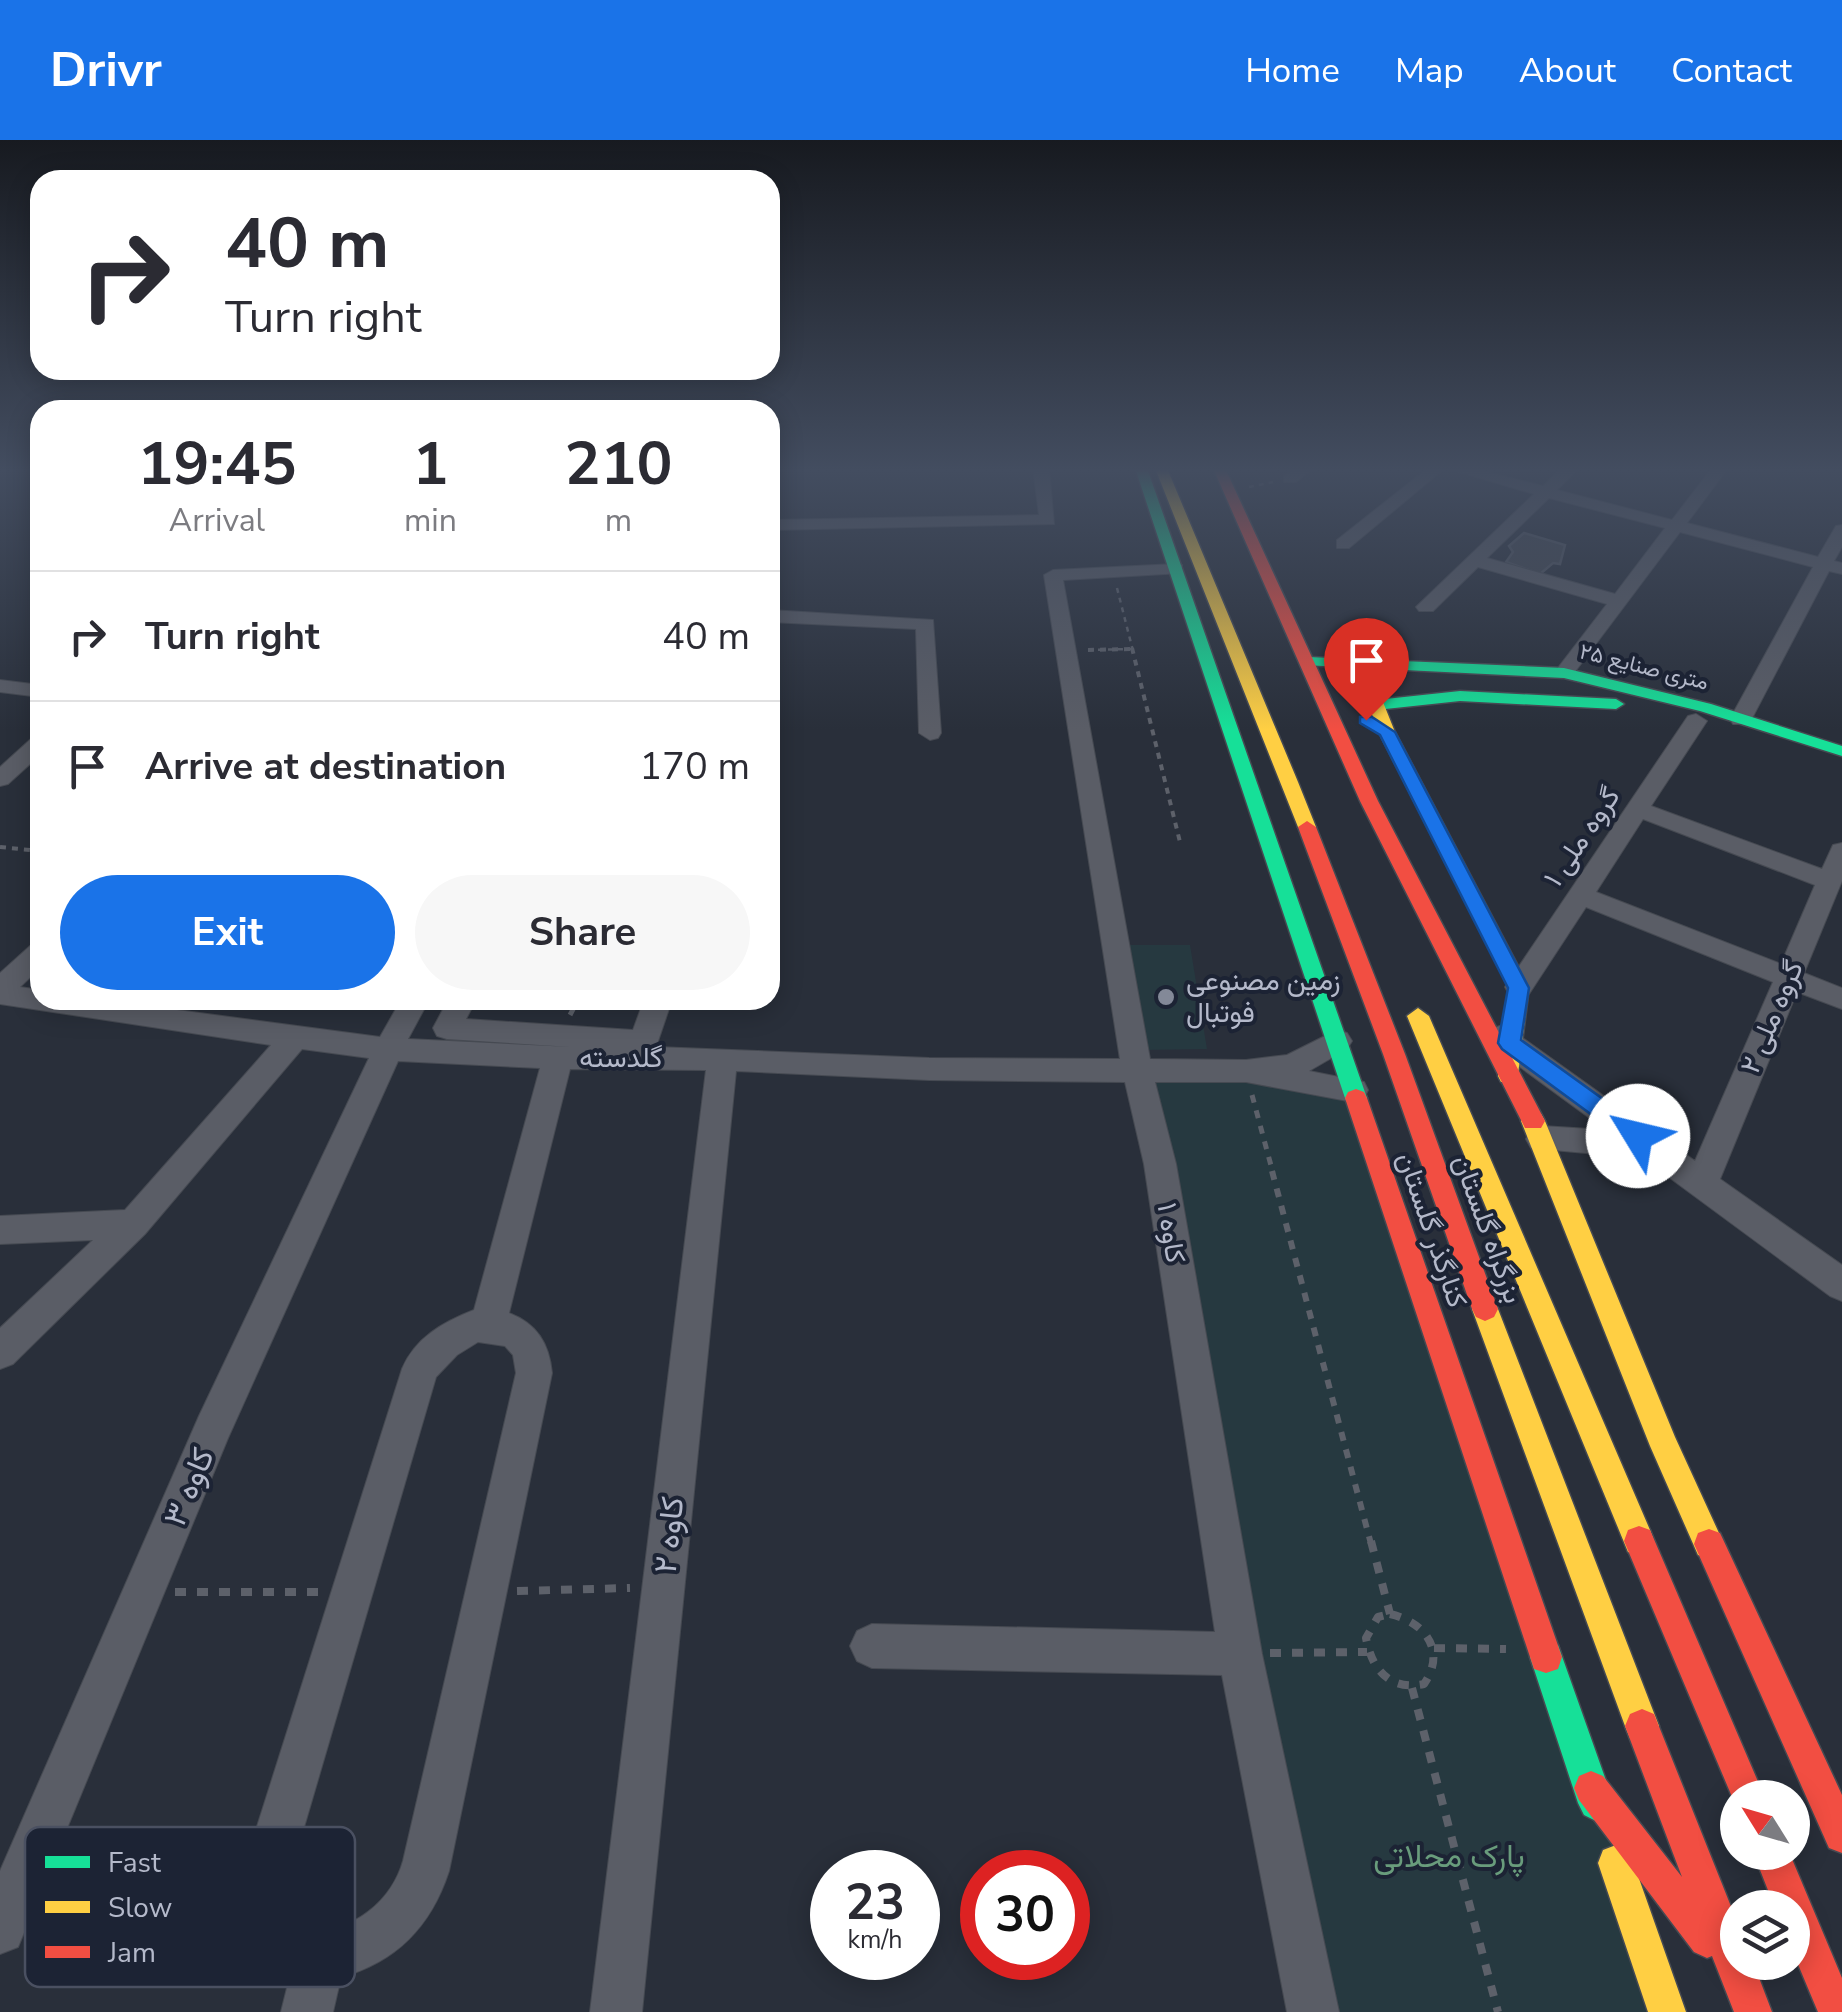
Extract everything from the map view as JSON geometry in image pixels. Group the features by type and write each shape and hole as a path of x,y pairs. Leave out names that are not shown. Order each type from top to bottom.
{"main road":[{"name":"کنارگذر گلستان","path":"1171,555 1668,2012"},
{"name":"بزرگراه گلستان","path":"1196,555 1239,652 1394,1054 1536,1452 1753,2012"},
{"path":"1198,561 1226,555"},
{"path":"1259,555 1369,800 1542,1139 1664,1446 1842,1835"},
{"path":"1308,662 1366,720 1387,732"},
{"name":"۲۵ متری صنایع","path":"1308,662 1564,673 1701,714 1842,766"},
{"path":"1362,667 1387,732 1518,988 1508,1076"},
{"name":"۲۵ متری صنایع","path":"1376,704 1460,696 1623,704 1741,719 1842,751"},
{"name":"بزرگراه گلستان","path":"1408,991 1740,1780"},
{"path":"1591,1788 1744,1988"},
{"path":"1778,1870 1837,2012"}],"street":[{"path":"1426,607 1479,555"},
{"path":"1564,673 1654,555"},
{"path":"1741,719 1832,566 1791,555"},
{"path":"1474,560 1619,601"},
{"name":"کاوه ۱","path":"1176,569 1052,574 1137,1070 1160,1164 1240,1654 1313,2012"},
{"path":"780,617 926,624 930,733"},
{"path":"0,686 30,689"},
{"name":"گروه ملی ۱","path":"1518,988 1701,714"},
{"path":"0,779 30,752"},
{"path":"1638,809 1829,881"},
{"name":"گروه ملی ۲","path":"1702,1183 1842,851"},
{"path":"1580,895 1842,999"},
{"path":"0,991 30,962"},
{"name":"گلدسته","path":"0,991 30,994"},
{"name":"کاوه ۳","path":"44,1827 214,1429 409,1010"},
{"path":"457,1010 448,1028 641,1050 655,1010"},
{"name":"گلدسته","path":"184,1011 295,1037 388,1049 558,1058 641,1050 722,1059 929,1069 1246,1070"},
{"path":"1482,1023 1842,1284"},
{"path":"0,1352 133,1224 295,1037"},
{"path":"1246,1070 1293,1066 1336,1042"},
{"path":"488,1325 558,1058"},
{"name":"کاوه ۲","path":"616,2012 722,1059"},
{"path":"1246,1070 1353,1090"},
{"path":"1542,1139 1634,1145 1702,1183"},
{"path":"0,1230 133,1224"},
{"path":"280,1827 420,1369 432,1351 452,1335 488,1325 513,1330 526,1340 534,1356 534,1373 422,1883 387,1930 355,1949"},
{"path":"872,1646 1240,1654"},
{"name":"کاوه ۳","path":"0,1929 25,1870"},
{"path":"308,2012 313,1987"}],"path":[{"path":"1114,572 1180,842"},
{"path":"1066,650 1132,650"},
{"path":"0,847 30,849"},
{"path":"1246,1070 1390,1614"},
{"path":"488,1592 664,1587"},
{"path":"144,1592 352,1592"},
{"path":"1390,1614 1416,1622 1434,1648 1433,1675 1424,1684 1412,1688 1385,1679 1368,1652 1370,1626 1378,1617 1390,1614"},
{"path":"1434,1648 1544,1649"},
{"path":"1240,1654 1368,1652"},
{"path":"1412,1688 1498,2012"}],"green space":[{"name":"زمین مصنوعی فوتبال","path":"1128,945 1190,945 1207,1049 1140,1050"},
{"name":"پارک محلاتی","path":"1137,1070 1353,1090 1668,2012 1320,2012"}],"building":[{"path":"1511,555 1562,555 1560,564 1553,563 1540,574 1506,562"}],"traffic: fast":[{"path":"1171,555 1356,1098"},
{"path":"1308,662 1564,673 1705,707 1842,751"},
{"path":"1376,705 1460,696 1616,704"},
{"path":"1546,1657 1596,1803"}],"traffic: slow":[{"path":"1197,555 1307,827"},
{"path":"1367,682 1387,732 1519,987 1509,1076"},
{"path":"1418,1016 1639,1541"},
{"path":"1533,1121 1664,1446 1709,1544"},
{"path":"1485,1309 1642,1726"},
{"path":"1616,1863 1667,2012"}],"traffic: jam":[{"path":"1258,555 1369,801 1533,1121"},
{"path":"1307,827 1485,1309"},
{"path":"1356,1098 1546,1657"},
{"path":"1639,1541 1740,1780"},
{"path":"1709,1544 1842,1835"},
{"path":"1642,1726 1753,2012"},
{"path":"1591,1788 1707,1939"},
{"path":"1778,1870 1837,2012"}],"place":[{"name":"زمین مصنوعی فوتبال","path":"1166,997"}],"route":[{"path":"1366,720 1387,732 1518,988 1510,1043 1638,1136"}]}
